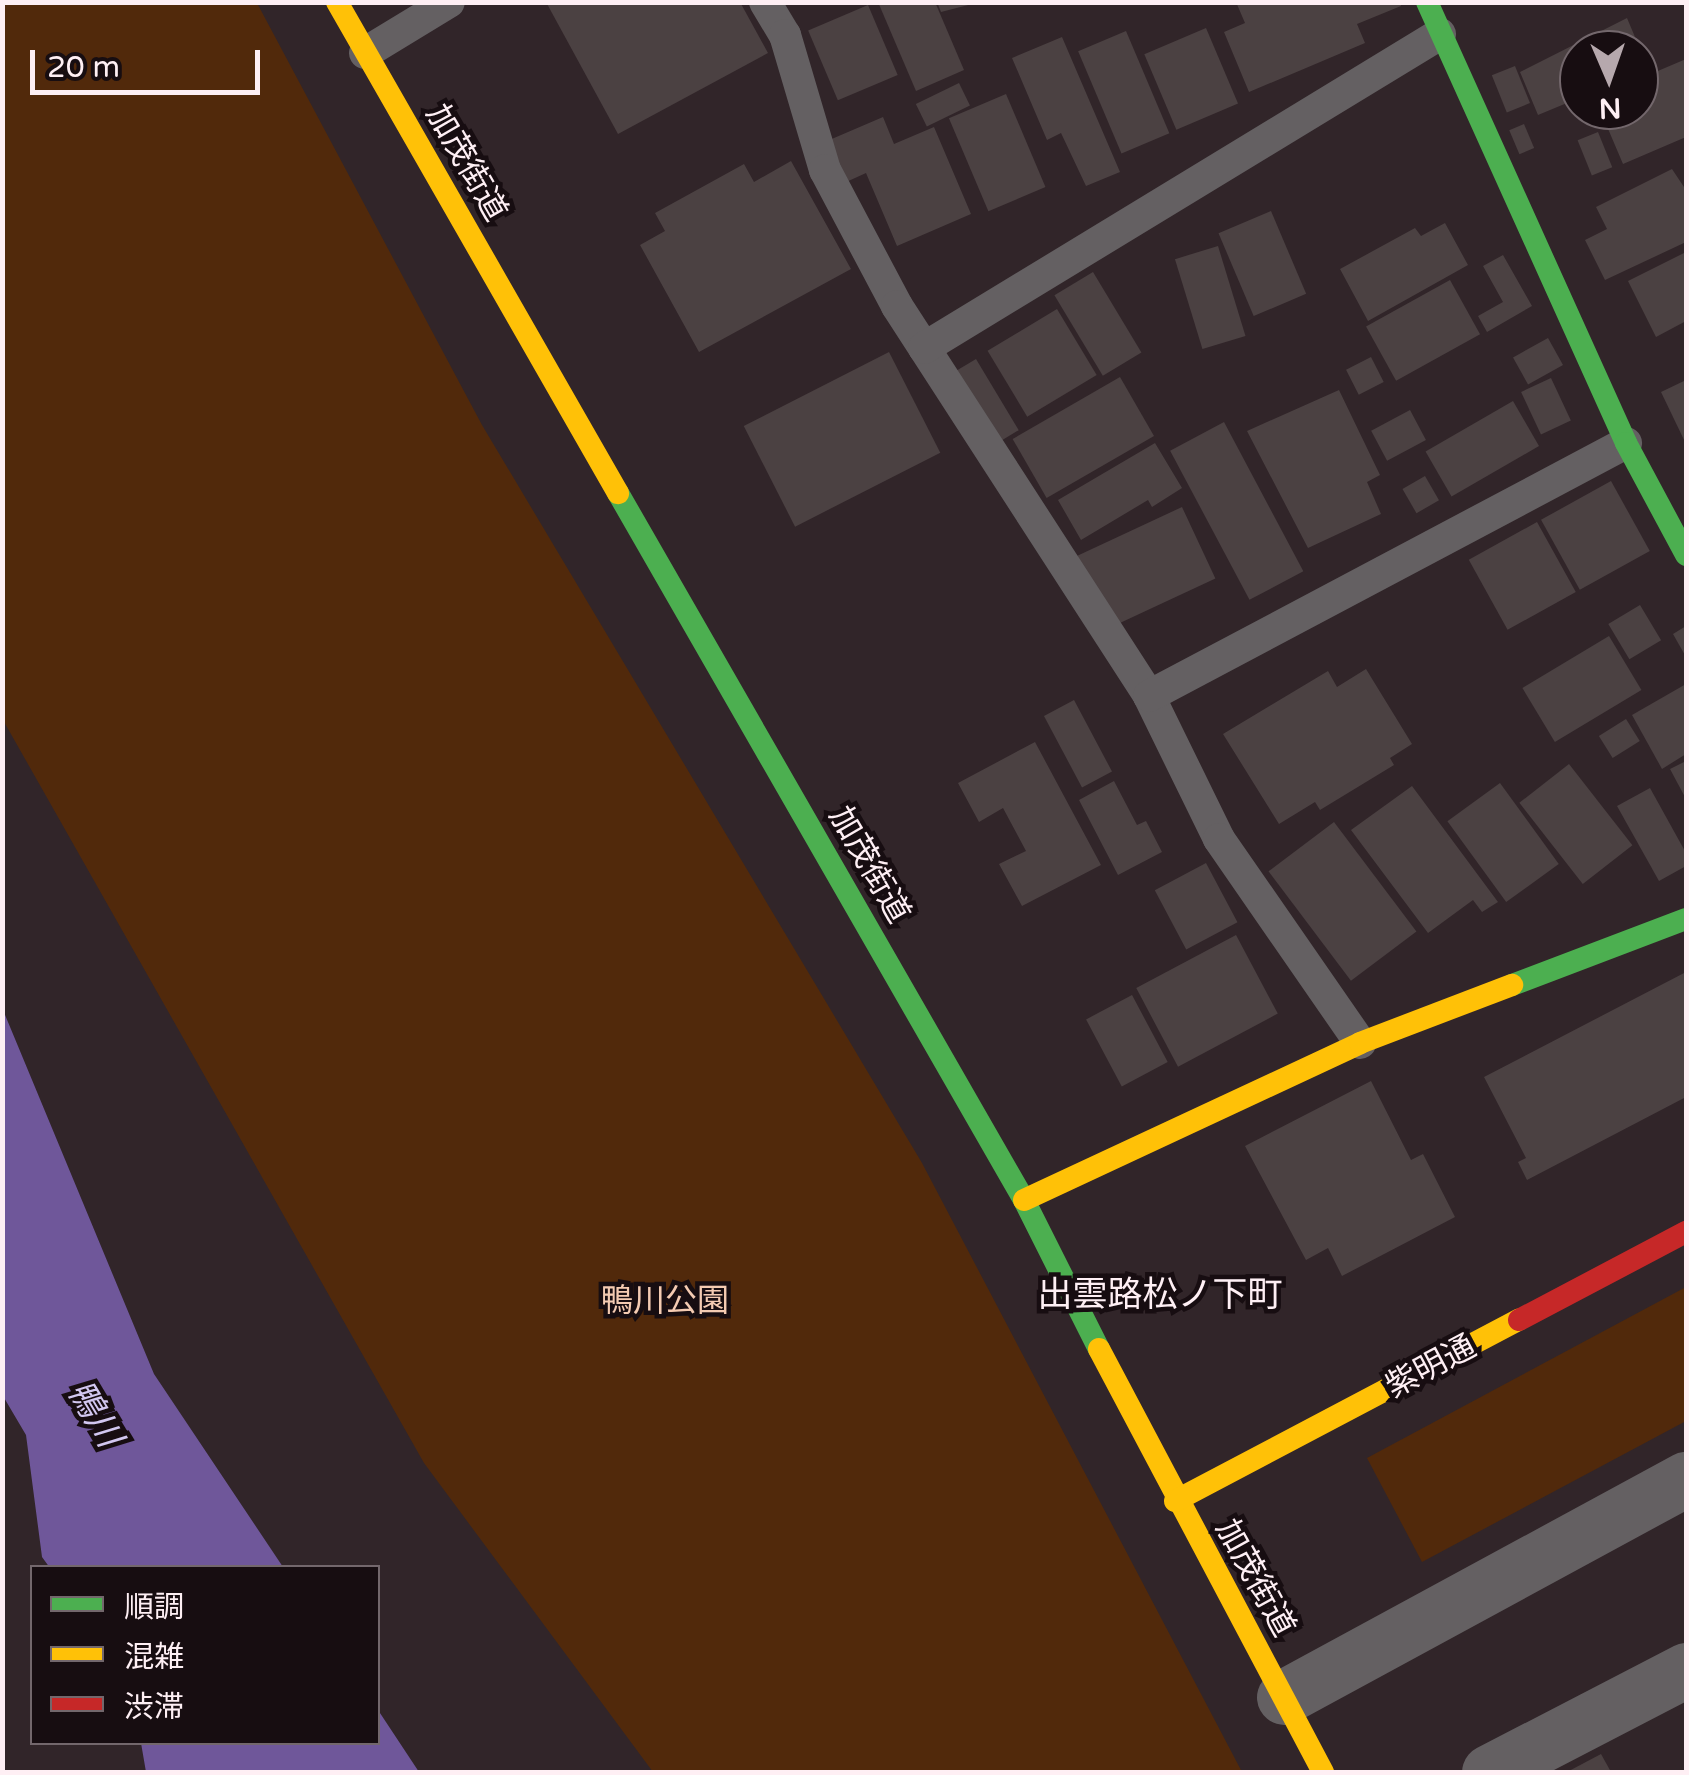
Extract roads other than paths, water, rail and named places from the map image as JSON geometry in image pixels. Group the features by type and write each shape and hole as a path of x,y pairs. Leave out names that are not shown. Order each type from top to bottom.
{"street":[{"name":"加茂街道","path":"336,2 1024,1200 1174,1501 1322,1772"},
{"path":"1427,2 1626,444 1686,555"},
{"path":"1024,1200 1360,1043 1686,919"},
{"name":"紫明通","path":"1174,1501 1686,1232"},
{"path":"1284,1697 1686,1480"},
{"path":"1489,1772 1686,1670"}],"lane":[{"path":"365,53 448,2"},
{"path":"765,2 785,36 825,170 924,348 1148,696 1218,839 1360,1043"},
{"path":"924,348 1440,34"},
{"path":"1148,696 1626,444"}],"water":[{"name":"鴨川","path":"3,1010 154,1374 282,1565 48,1565 42,1557 26,1435 3,1396"},
{"path":"380,1713 419,1772 146,1772 141,1745 380,1745"}],"district":[{"name":"出雲路松ノ下町","path":"1160,1295"}],"park label":[{"name":"鴨川公園","path":"665,1301"}]}
